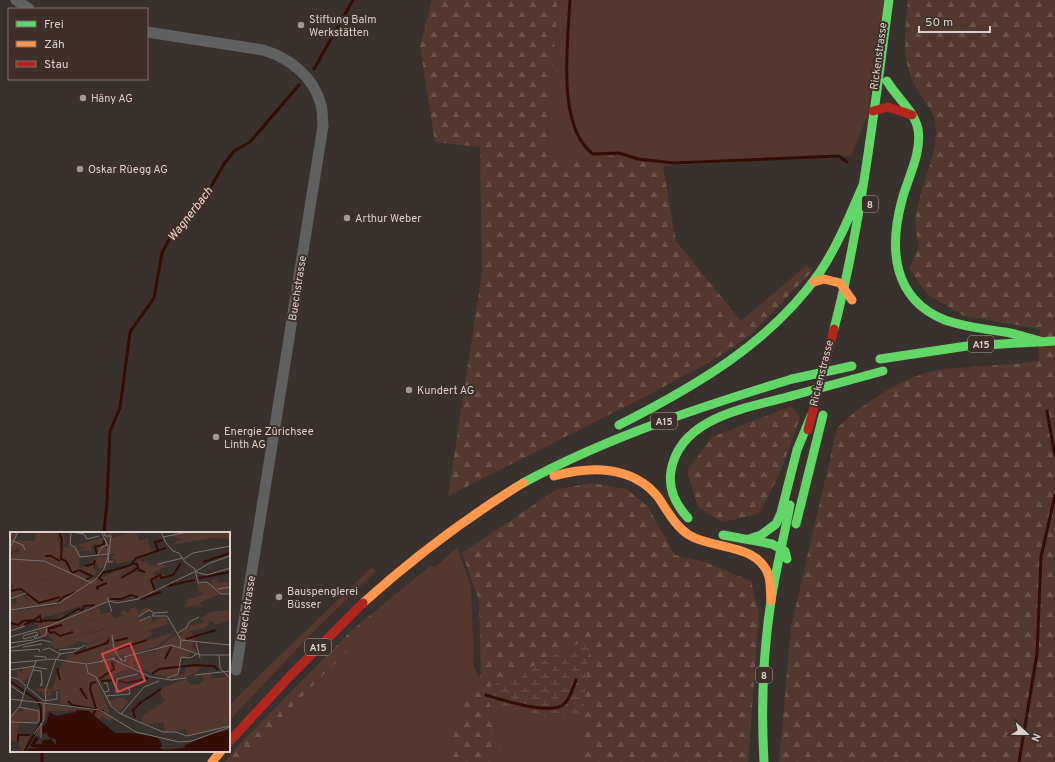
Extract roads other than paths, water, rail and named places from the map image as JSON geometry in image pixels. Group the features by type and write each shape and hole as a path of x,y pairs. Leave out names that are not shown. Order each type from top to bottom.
{"main road":[{"name":"Rickenstrasse","path":"765,750 762,727 766,650 771,601 780,552 811,416 845,288 863,185 889,0"},
{"name":"Rickenstrasse","path":"872,190 898,0"},
{"path":"887,81 892,91 912,115 918,129 917,148 899,210 894,245 894,256 897,271 904,287 917,302 930,312 947,319 968,326 1010,333 1040,341"},
{"path":"873,111 880,106 899,108 912,115"},
{"path":"608,431 641,414 722,366 777,323 814,282 836,245 863,185"},
{"path":"814,282 824,279 833,280 840,283 845,288 851,304 856,285"},
{"name":"A15","path":"877,360 949,348 1013,341 1055,341"},
{"path":"697,524 683,513 676,502 670,487 670,471 674,456 680,444 690,433 705,423 791,396 927,358 949,348"},
{"name":"Rickenstrasse","path":"784,584 780,552 827,401 836,363"},
{"name":"A15","path":"230,741 308,656 378,590 442,537 510,491 540,474 594,448 658,423 792,380 858,364"},
{"path":"749,539 761,534 776,524 781,513 797,450 811,416"},
{"path":"540,474 558,457 588,441"},
{"path":"510,491 574,471 591,469 622,473 637,479 649,488 670,516 686,532 704,542 758,558 764,565 769,576 771,601"},
{"path":"715,532 772,544 780,552"},
{"path":"735,550 780,552"},
{"name":"Rickenstrasse","path":"764,762 765,750 772,722"},
{"path":"212,762 220,752"}],"street":[{"path":"16,0 28,8"},
{"name":"Buechstrasse","path":"148,32 263,50 275,54 284,58 308,78 317,91 322,106 323,126 236,670"}],"waterway":[{"name":"Wagnerbach","path":"314,69 353,0"},
{"path":"570,0 567,60 569,104 574,124 581,141 593,154 619,153 638,159 674,163 839,156 847,162"},
{"name":"Wagnerbach","path":"104,532 110,431 120,408 130,332 154,298 162,253 172,234 208,192 224,164 234,151 250,142 299,85"},
{"path":"1047,411 1055,456"},
{"path":"1019,762 1037,654 1041,557 1055,495"},
{"path":"486,695 525,706 536,708 556,708 563,705 568,700 576,680"},
{"name":"Wagnerbach","path":"42,752 42,762"}],"place":[{"name":"Stiftung Balm Werkstätten","path":"301,25"},
{"name":"Häny AG","path":"83,98"},
{"name":"Oskar Rüegg AG","path":"80,169"},
{"name":"Arthur Weber","path":"347,218"},
{"name":"Kundert AG","path":"409,390"},
{"name":"Energie Zürichsee Linth AG","path":"216,437"},
{"name":"Bauspenglerei Büsser","path":"279,597"}]}
